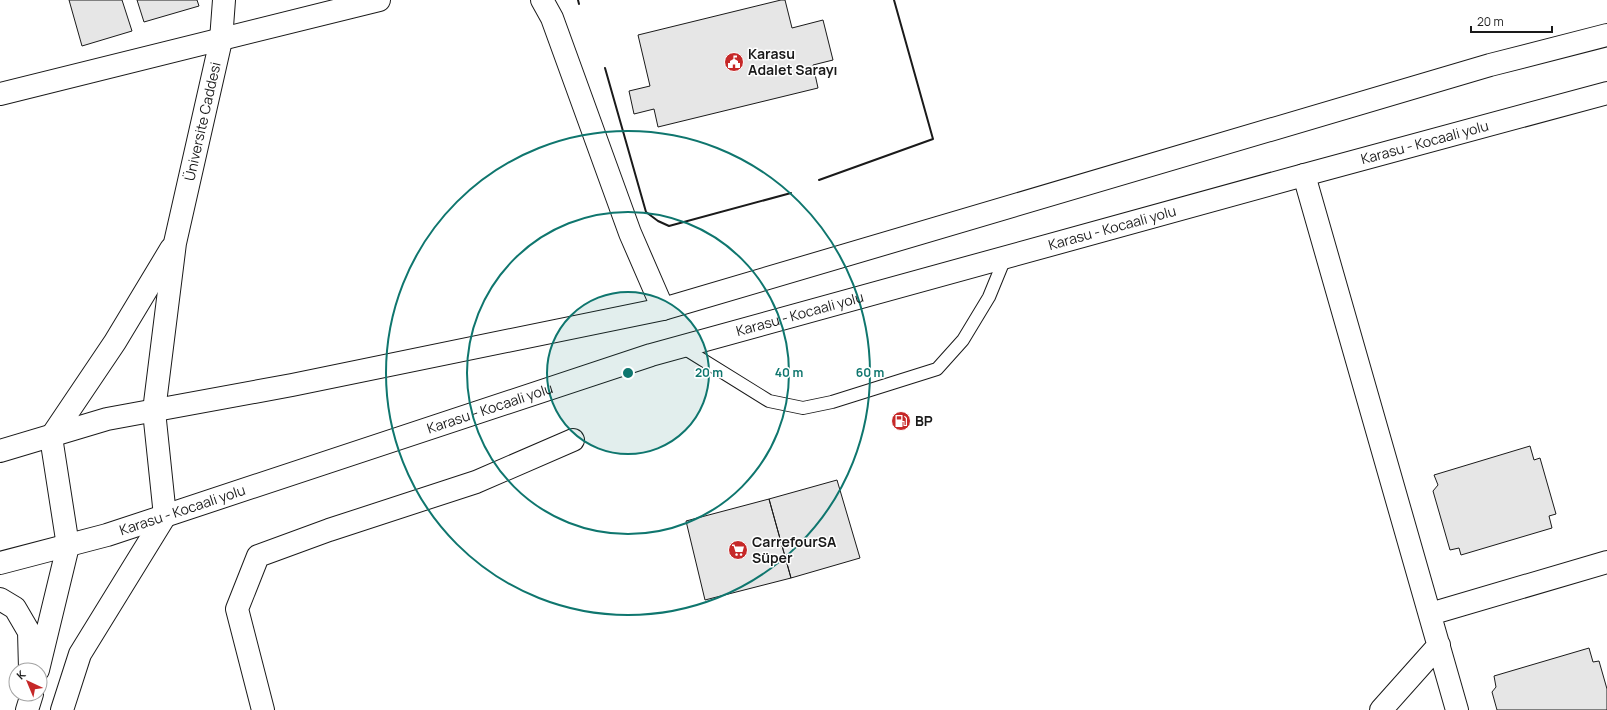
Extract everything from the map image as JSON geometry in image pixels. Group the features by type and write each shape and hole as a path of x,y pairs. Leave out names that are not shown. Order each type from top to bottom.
{"main road":[{"name":"Üniversite Caddesi","path":"175,242 221,40 224,0"},
{"path":"0,94 379,0"},
{"path":"542,0 552,18 630,233 663,309"},
{"path":"0,451 107,419 292,385 663,309 1483,68 1607,35"},
{"name":"Karasu - Kocaali yolu","path":"0,563 68,546 165,516 650,355 1607,93"},
{"path":"1304,175 1457,710"},
{"path":"62,710 80,654 165,516 154,411 175,242"},
{"path":"40,662 68,546 51,437 114,342 175,242"},
{"path":"263,710 237,609 258,556 329,530 476,482 573,440"},
{"path":"1430,614 1607,562"},
{"path":"0,599 15,608 29,632 30,662"},
{"path":"1381,710 1439,645"}],"lane":[{"path":"682,347 769,401 803,408 832,402 937,369 963,340 989,297 1005,258"}],"building":[{"path":"69,0 122,0 132,31 82,46"},
{"path":"137,0 197,0 199,6 144,22"},
{"name":"Karasu Adalet Sarayı","path":"785,0 792,28 823,20 833,60 813,65 818,88 658,127 654,109 634,114 629,91 650,86 638,35"},
{"path":"1530,446 1534,460 1540,458 1556,514 1549,516 1552,528 1461,555 1459,548 1450,550 1433,491 1438,485 1434,475"},
{"path":"837,480 860,558 791,578 769,499"},
{"path":"769,499 791,578 705,600 686,521"},
{"path":"1589,648 1593,662 1599,661 1607,689 1607,710 1497,710 1492,692 1496,687 1494,676"}],"wall":[{"path":"578,0 579,4"},
{"path":"819,180 933,139 894,0"},
{"path":"605,68 646,212 658,221 669,226 791,193"}],"place":[{"name":"Karasu Adalet Sarayı","path":"734,62"},
{"name":"BP","path":"901,421"},
{"name":"CarrefourSA Süper","path":"738,550"}]}
